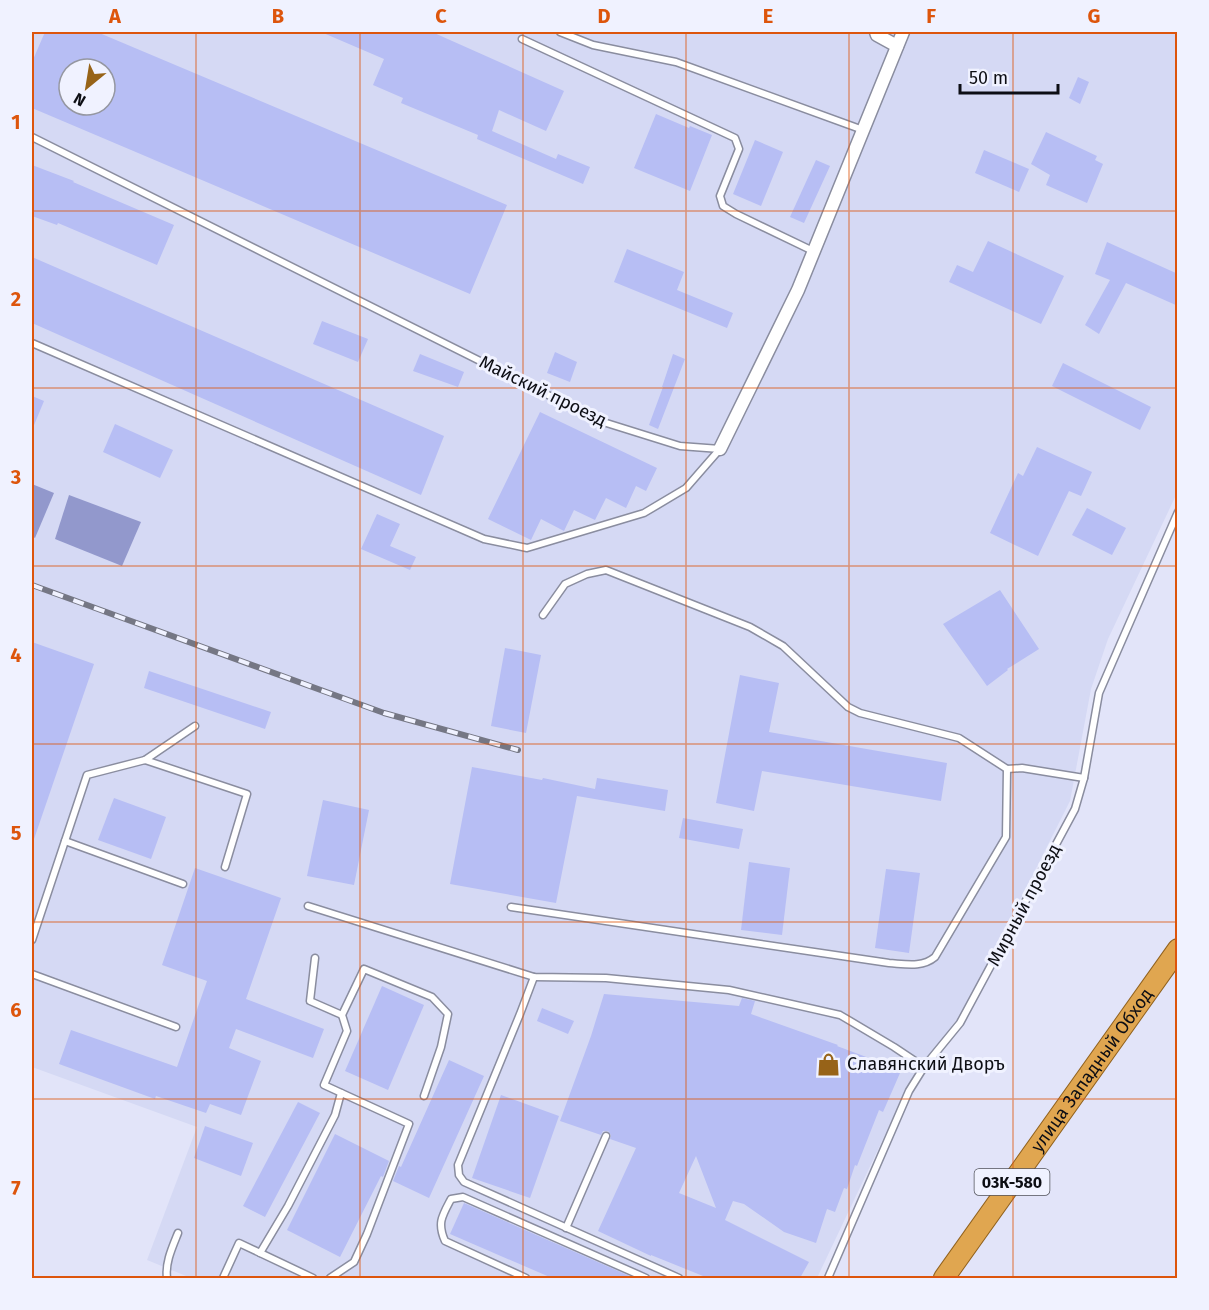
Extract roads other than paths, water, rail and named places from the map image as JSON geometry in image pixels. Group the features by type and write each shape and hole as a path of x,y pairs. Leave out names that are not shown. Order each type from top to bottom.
{"highway":[{"name":"улица Западный Обход","path":"944,1278 1178,949"},
{"name":"улица Западный Обход","path":"954,1278 1178,966"}],"street":[{"path":"876,32 877,35 897,46"},
{"path":"720,449 798,290 903,32"}],"lane":[{"path":"560,32 593,45 676,62 863,130"},
{"path":"522,39 735,138 739,149 720,196 723,206 813,251"},
{"name":"Майский проезд","path":"32,136 600,421 680,446 720,449"},
{"path":"32,343 484,539 527,548 645,513 686,488 720,449"},
{"name":"Мирный проезд","path":"828,1278 909,1091 924,1067 960,1023 973,1002 1075,809 1084,778 1099,693 1178,512"},
{"path":"543,615 565,584 587,574 606,570 750,627 783,646 848,707 860,713 959,738 1007,769 1022,768 1084,778"},
{"path":"32,940 87,775 145,760 195,726"},
{"path":"145,760 247,794 225,867"},
{"path":"511,907 889,963 925,964 935,957 1006,837 1007,769"},
{"path":"65,841 183,884"},
{"path":"308,906 534,977 606,978 729,990 829,1013 849,1021 924,1067"},
{"path":"315,958 310,1001 342,1015"},
{"path":"330,1278 354,1262 409,1124 324,1085 347,1031 342,1015 364,969 432,997 448,1014 441,1047 424,1096"},
{"path":"32,974 176,1027"},
{"path":"534,977 458,1165 459,1175 464,1182 679,1278"},
{"path":"260,1253 288,1206 335,1115 341,1093"},
{"path":"566,1228 606,1136"},
{"path":"526,1278 445,1241 440,1229 443,1213 451,1199 463,1197 646,1278"},
{"path":"167,1278 168,1261 178,1233"},
{"path":"223,1278 239,1243 313,1278"}],"water":[{"path":"32,484 54,493 35,538 32,536"},
{"path":"69,495 141,522 122,566 55,539"}],"railway":[{"path":"32,585 384,713 518,750"}],"place":[{"name":"Cлавянский Дворъ","path":"829,1064"}]}
